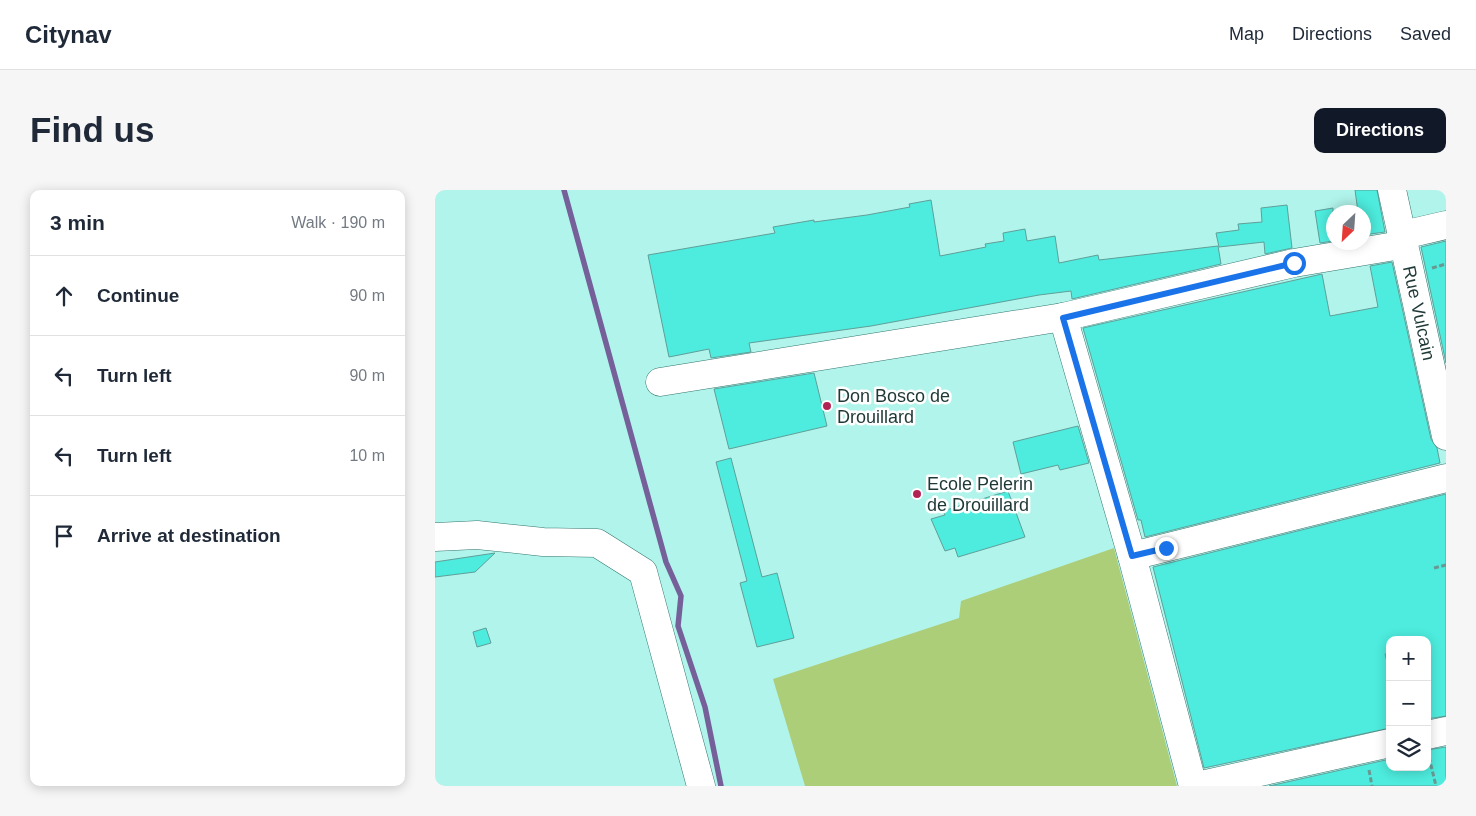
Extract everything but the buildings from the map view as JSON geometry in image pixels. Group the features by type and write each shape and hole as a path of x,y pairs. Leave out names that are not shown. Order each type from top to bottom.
{"street":[{"name":"Rue Vulcain","path":"1392,190 1446,436"},
{"path":"660,382 1063,318 1294,263 1395,246 1403,235 1446,225"},
{"path":"1063,318 1132,556 1195,786 1386,745"},
{"path":"1132,556 1446,478"},
{"path":"435,537 477,535 543,542 597,543 643,572 701,786"},
{"path":"1431,734 1446,731"}],"path":[{"path":"1434,568 1446,565"},
{"path":"1431,765 1436,786"}],"green space":[{"path":"1114,548 1177,786 805,786 773,679 959,618 961,601"}],"waterway":[{"path":"564,190 666,562 681,596 678,626 705,707 721,786"}],"place":[{"name":"Don Bosco de Drouillard","path":"827,406"},
{"name":"Ecole Pelerin de Drouillard","path":"917,494"}],"route":[{"path":"1166,548 1132,556 1063,318 1294,263"}]}
